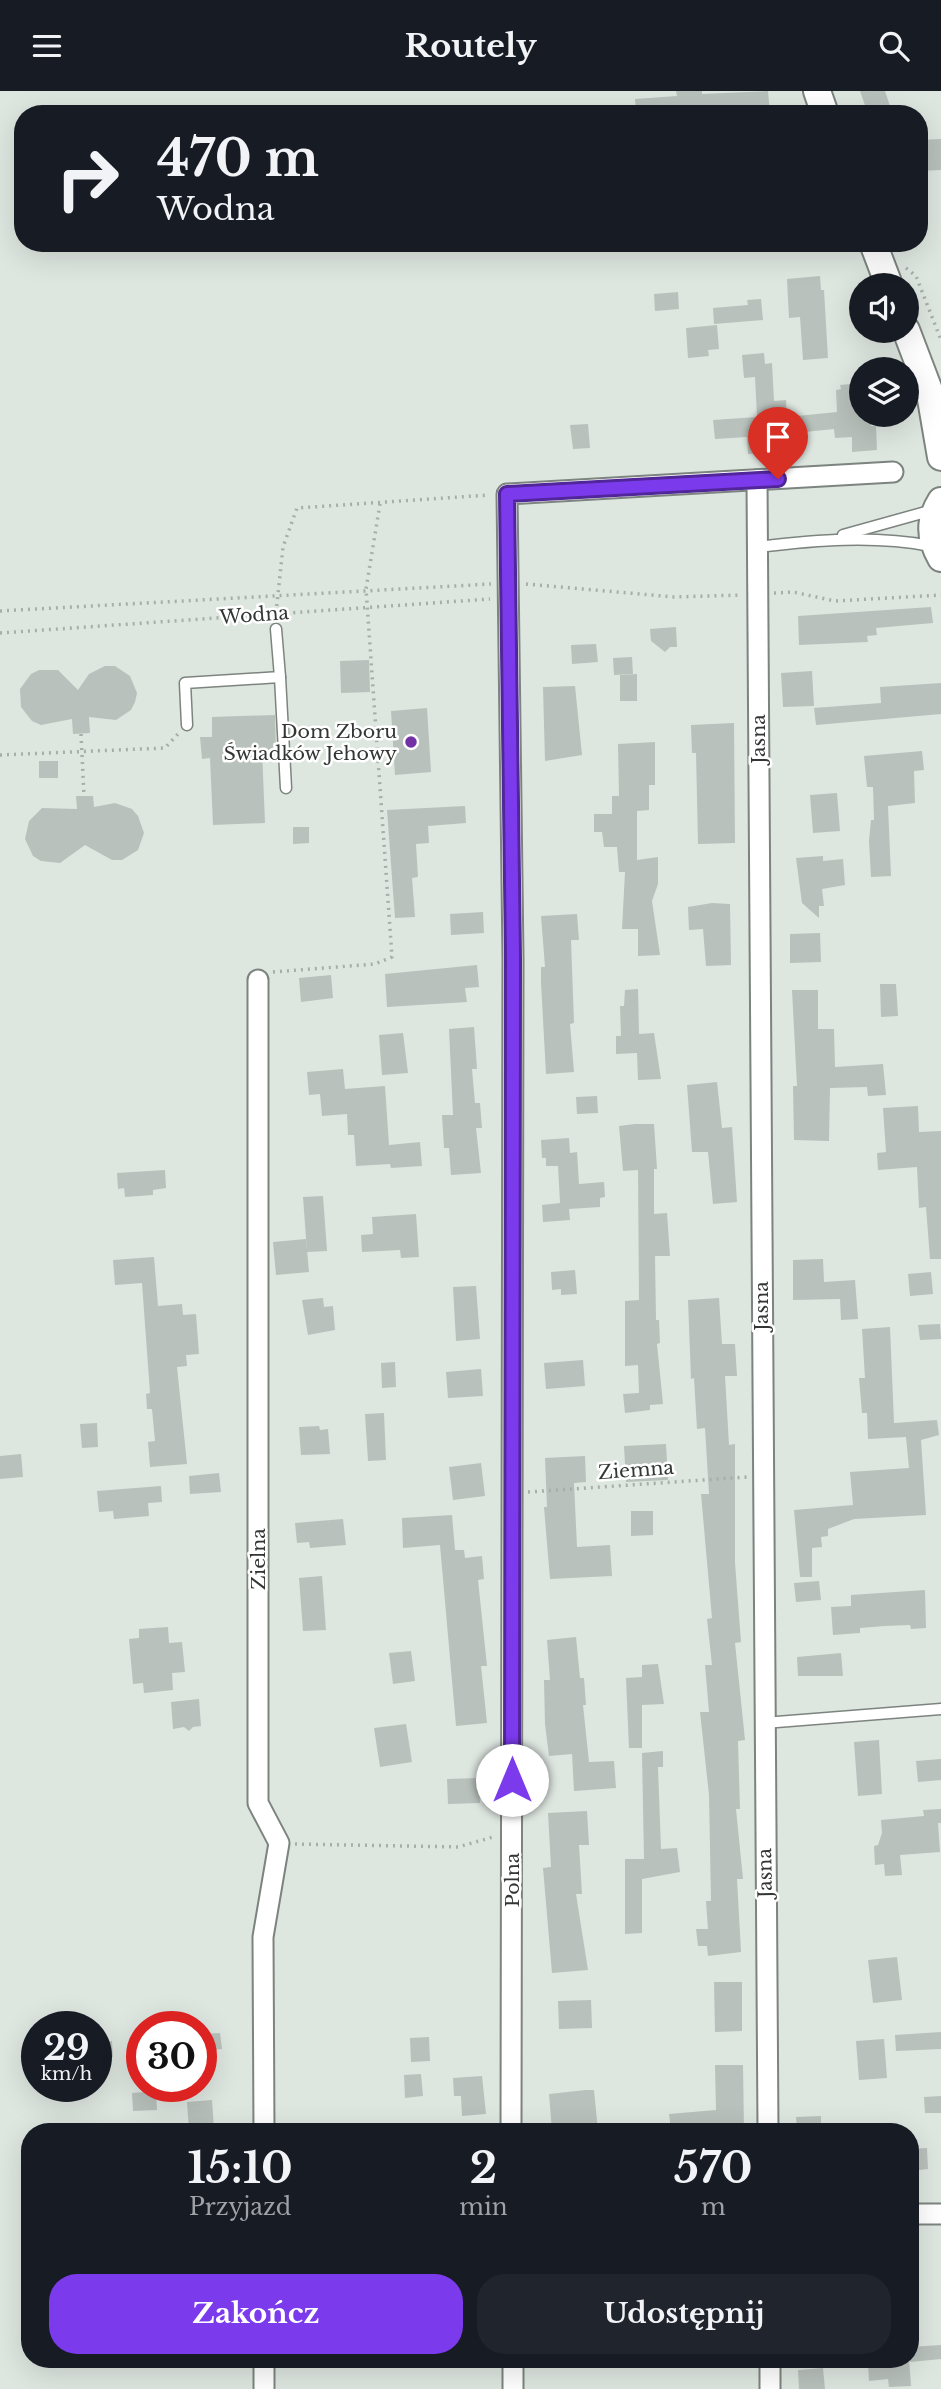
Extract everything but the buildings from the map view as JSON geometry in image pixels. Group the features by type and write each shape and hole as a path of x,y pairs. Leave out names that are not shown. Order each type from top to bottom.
{"main road":[{"path":"879,252 895,273"},
{"path":"911,343 936,401 941,457"},
{"path":"938,552 933,521 939,505"}],"street":[{"path":"507,494 893,473"},
{"name":"Jasna","path":"757,480 763,1723 768,2123"},
{"name":"Polna","path":"507,494 513,944 511,2123"},
{"name":"Zielna","path":"258,980 258,1803 279,1843"},
{"path":"264,2123 263,1937 279,1843"},
{"path":"919,2214 941,2214"},
{"path":"264,2368 264,2389"},
{"path":"513,2368 513,2389"},
{"path":"770,2368 770,2389"}],"lane":[{"path":"831,538 939,505"},
{"path":"758,547 831,538 901,540 938,552"},
{"path":"276,629 286,788"},
{"path":"187,725 185,683 280,677"},
{"path":"763,1723 941,1709"}],"path":[{"path":"919,284 941,340"},
{"path":"276,613 283,547 297,508 380,505 507,494"},
{"path":"258,980 265,974 280,970 374,964 392,957 366,589 380,505"},
{"path":"0,611 366,589 510,588 674,597 750,595"},
{"name":"Wodna","path":"0,633 368,608 510,588"},
{"path":"770,593 793,592 835,601 941,595"},
{"path":"0,755 165,748 187,725"},
{"path":"81,734 84,796"},
{"name":"Ziemna","path":"512,1493 762,1476"},
{"path":"279,1843 335,1847 458,1847 512,1832"}],"place":[{"name":"Dom Zboru Świadków Jehowy","path":"411,742"}],"route":[{"path":"512,1780 513,958 507,494 778,479"}]}
